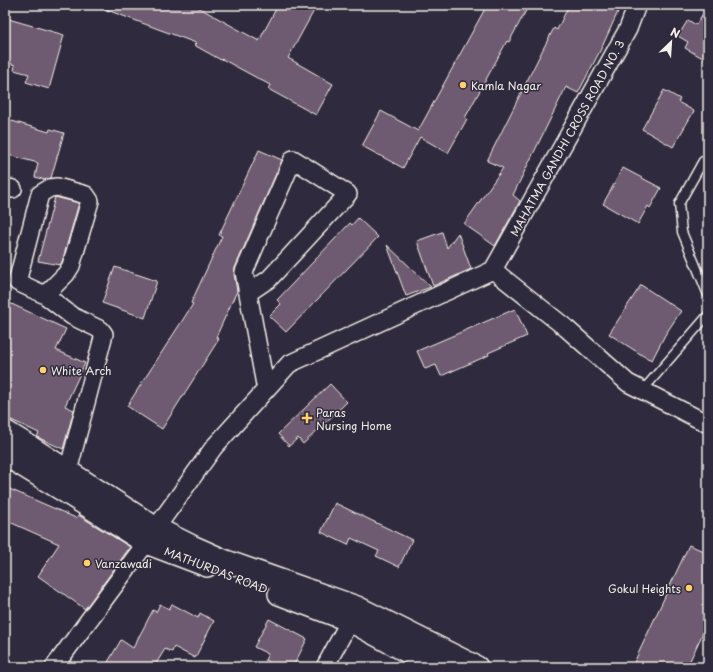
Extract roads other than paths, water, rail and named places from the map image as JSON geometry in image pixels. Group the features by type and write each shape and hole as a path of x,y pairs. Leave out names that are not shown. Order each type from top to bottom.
{"street":[{"name":"MAHATMA GANDHI CROSS ROAD NO. 3","path":"493,270 628,29 637,5"},
{"path":"248,293 269,279 348,194 293,159 244,272 266,390"},
{"path":"45,295 66,274 71,266 90,201 86,195 57,187 50,188 40,194 11,284 45,295 72,316 101,330 104,334 65,481"},
{"path":"54,667 214,447 289,364 493,270 566,328 628,383 708,424"},
{"path":"5,431 65,481"},
{"path":"5,455 65,481"},
{"name":"MATHURDAS ROAD","path":"65,481 151,535 353,614 436,667"},
{"path":"325,667 353,614 477,667"}],"lane":[{"path":"708,162 703,161 679,204 682,232 708,295"},
{"path":"643,390 708,315"}],"place":[{"name":"Kamla Nagar","path":"463,85"},
{"name":"White Arch","path":"43,370"},
{"name":"Paras Nursing Home","path":"307,418"},
{"name":"Vanzawadi","path":"87,563"},
{"name":"Gokul Heights","path":"689,588"}]}
